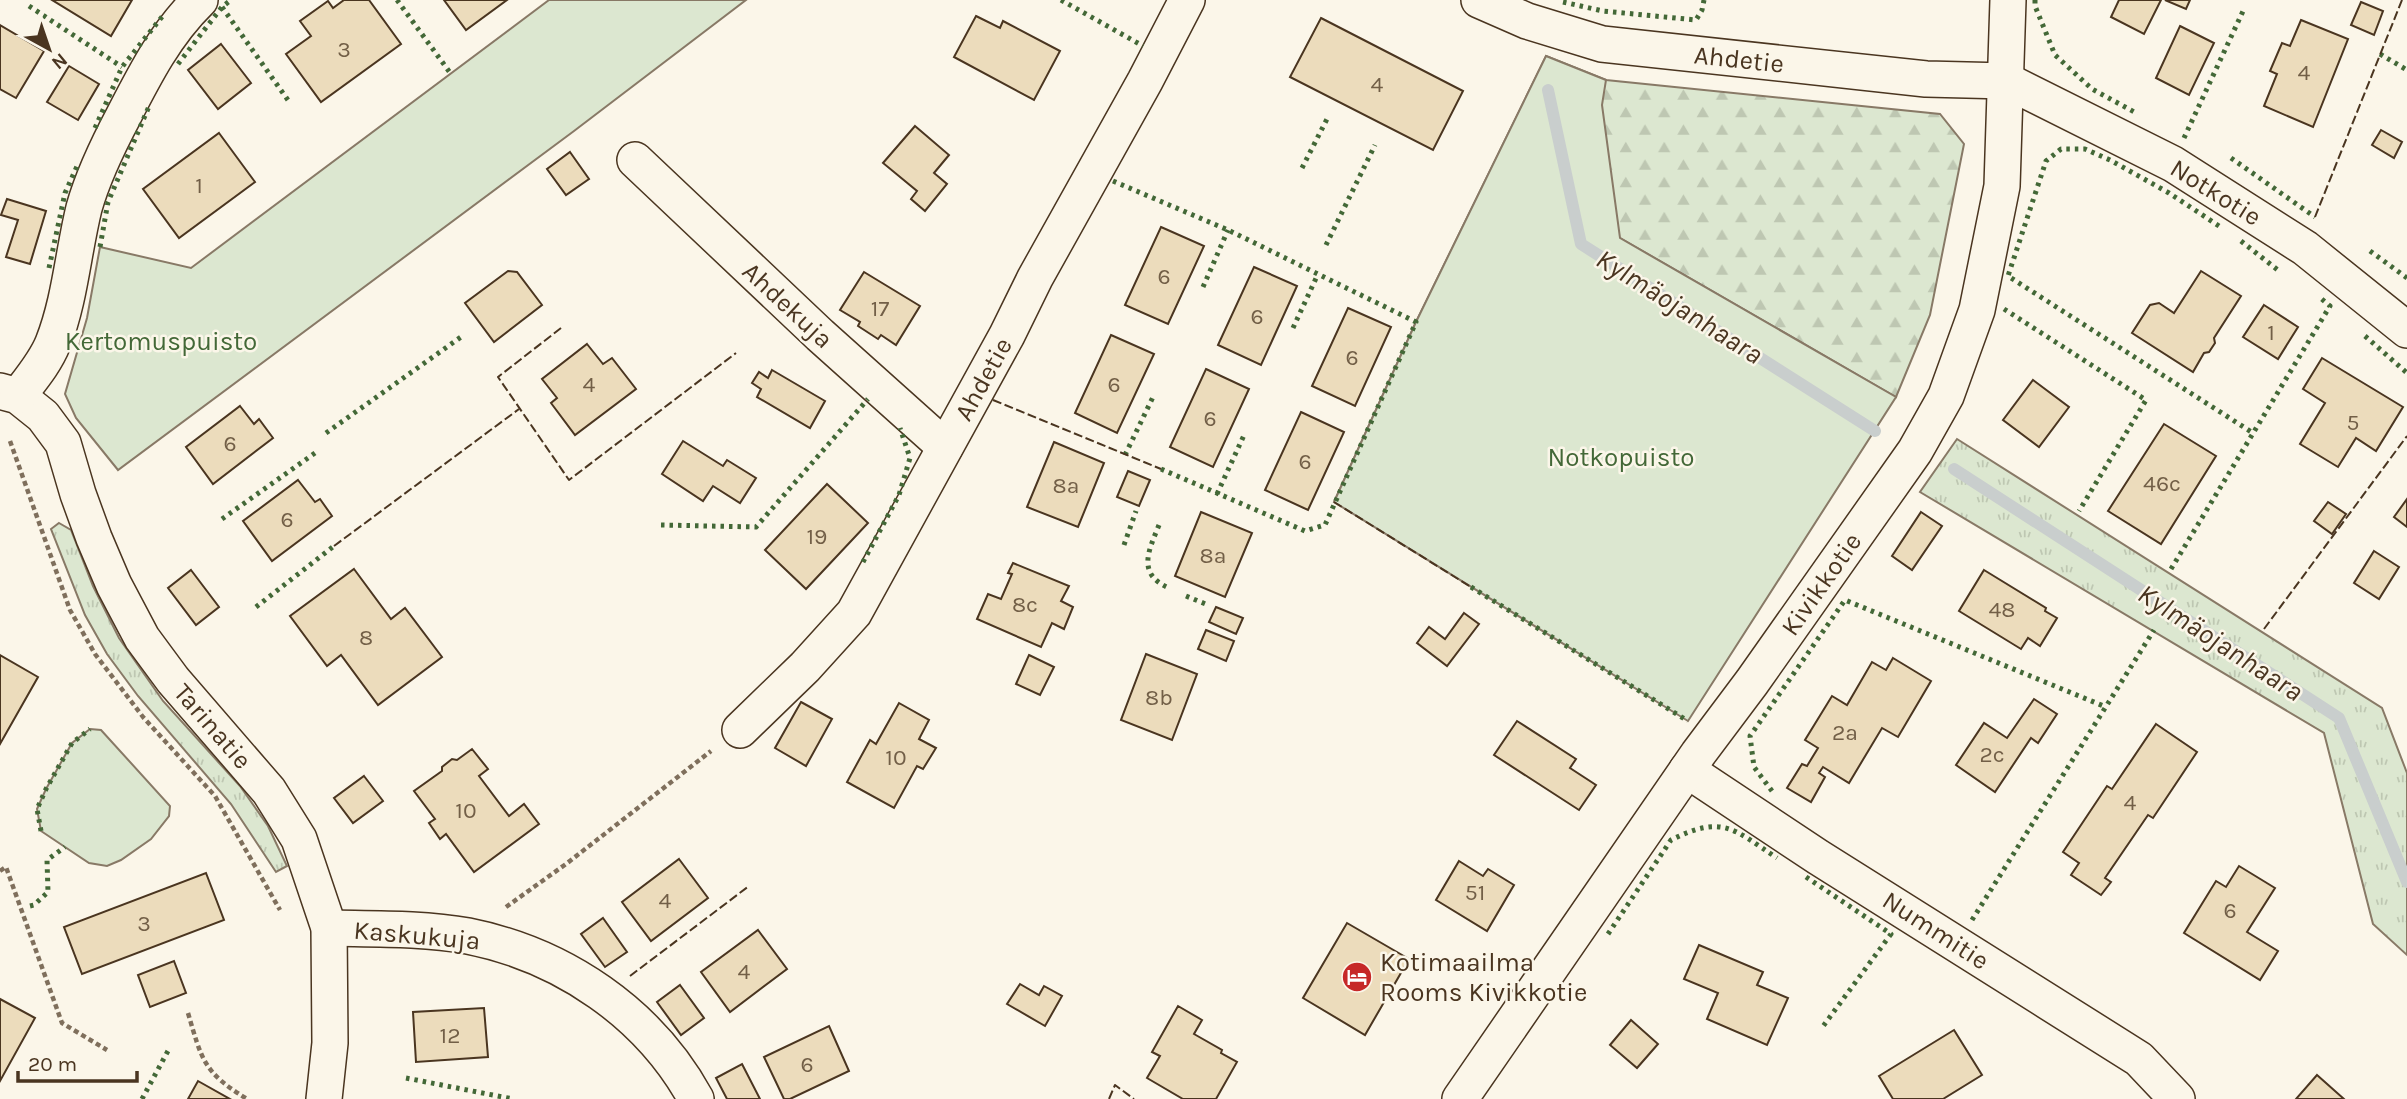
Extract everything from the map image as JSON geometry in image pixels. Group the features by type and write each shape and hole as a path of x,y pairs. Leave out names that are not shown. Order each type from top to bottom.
{"street":[{"path":"9,394 53,344 68,290 85,207 103,155 150,63 177,25 200,0"},
{"name":"Ahdetie","path":"740,730 806,667 854,613 1187,0"},
{"name":"Ahdetie","path":"1479,0 1527,21 1602,44 1926,79 2007,80"},
{"name":"Kivikkotie","path":"1460,1099 1687,770 1915,451 1946,396 1977,310 2002,186 2008,0"},
{"name":"Notkotie","path":"2007,80 2173,164 2305,248 2407,330"},
{"name":"Ahdekuja","path":"635,160 820,335 945,446"},
{"name":"Tarinatie","path":"9,394 43,416 64,443 94,538 114,585 142,638 173,680 245,762 288,819 308,859 329,928 330,1043 324,1099"},
{"name":"Nummitie","path":"1687,770 1818,857 2138,1059 2177,1099"},
{"name":"Kaskukuja","path":"329,928 394,929 466,936 546,960 599,991 646,1032 670,1060 696,1099"}],"path":[{"path":"7,436 71,610 94,654 143,717 215,796 281,912"},
{"path":"466,936 566,864 740,730"},
{"path":"0,872 6,867 62,1024 107,1050"},
{"path":"188,1013 202,1060 222,1084 247,1099"}],"green space":[{"name":"Kertomuspuisto","path":"549,0 746,0 118,470 76,418 65,394 87,318 100,247 191,268"},
{"path":"1546,56 1606,80 1940,114 1964,144 1930,315 1896,397 1620,238 1334,502 1416,322"},
{"name":"Notkopuisto","path":"1546,56 1606,80 1602,105 1620,238 1896,397 1688,721 1334,502 1416,322"},
{"path":"1957,439 2382,708 2407,773 2407,955 2373,924 2324,733 1920,492"},
{"path":"59,523 71,530 93,586 119,638 163,701 240,786 268,826 287,866 276,872 231,804 138,696 107,654 85,615 51,529"},
{"path":"90,729 101,730 170,806 169,816 151,839 121,860 107,866 89,863 41,831 37,809 72,743"}],"building":[{"path":"52,0 132,0 111,36"},
{"path":"344,0 369,0 401,44 321,102 286,54 311,36 300,21 328,1 333,8"},
{"path":"444,0 507,0 466,30"},
{"path":"2119,0 2161,0 2144,34 2111,17"},
{"path":"2165,0 2190,0 2186,9"},
{"path":"2361,2 2383,11 2374,35 2351,25"},
{"path":"976,16 1000,28 1003,21 1060,51 1034,100 954,57"},
{"path":"1321,18 1463,91 1433,150 1290,77"},
{"path":"2301,20 2348,39 2313,127 2264,106 2277,74 2270,71 2282,43 2290,46"},
{"path":"0,25 44,51 16,98 0,89"},
{"path":"2180,26 2214,43 2189,95 2156,78"},
{"path":"221,44 251,83 218,109 188,70"},
{"path":"69,66 99,84 78,120 47,102"},
{"path":"915,126 949,155 934,173 947,184 925,211 911,199 917,191 883,163"},
{"path":"2381,130 2402,142 2394,158 2372,145"},
{"path":"219,133 255,182 179,238 143,189"},
{"path":"570,152 589,179 566,195 547,169"},
{"path":"7,199 46,211 30,264 6,257 18,220 1,215"},
{"path":"1161,227 1204,246 1168,324 1125,305"},
{"path":"1254,267 1297,286 1261,365 1218,345"},
{"path":"508,271 517,272 542,305 494,342 465,303"},
{"path":"2201,271 2241,296 2214,338 2215,343 2209,352 2204,353 2193,372 2132,333 2150,305 2159,303 2174,313"},
{"path":"864,272 920,306 896,345 881,335 878,339 858,326 860,322 840,310"},
{"path":"2264,305 2298,327 2278,359 2243,337"},
{"path":"1348,308 1391,327 1355,406 1312,386"},
{"path":"1111,335 1154,354 1117,433 1075,413"},
{"path":"587,344 603,364 612,358 636,389 575,435 551,403 557,398 542,379"},
{"path":"2322,358 2403,407 2376,451 2356,438 2338,467 2300,444 2325,403 2303,389"},
{"path":"1206,369 1249,389 1213,467 1170,447"},
{"path":"772,370 825,401 810,428 757,397 761,389 752,383 759,372 768,378"},
{"path":"2033,380 2069,407 2039,447 2003,420"},
{"path":"240,406 254,424 259,419 273,438 213,484 186,447"},
{"path":"1301,412 1344,432 1308,510 1265,490"},
{"path":"2164,424 2216,456 2161,544 2108,511"},
{"path":"683,441 723,466 727,460 756,478 740,503 713,486 703,501 662,474"},
{"path":"1054,442 1104,463 1078,527 1027,507"},
{"path":"1128,471 1150,480 1139,506 1117,497"},
{"path":"298,480 315,502 320,499 332,516 272,561 243,521"},
{"path":"827,484 868,523 806,589 765,550"},
{"path":"2407,499 2407,527 2394,517"},
{"path":"2328,502 2346,514 2332,534 2314,521"},
{"path":"1201,512 1252,533 1225,597 1175,576"},
{"path":"1921,512 1942,526 1912,570 1892,556"},
{"path":"2374,551 2399,567 2379,599 2354,583"},
{"path":"1013,563 1069,586 1061,601 1073,607 1064,629 1052,623 1041,647 977,619 988,594 1001,599 1012,574 1008,573"},
{"path":"354,569 391,619 405,608 442,657 378,705 341,655 327,666 290,616"},
{"path":"191,570 219,607 196,625 168,588"},
{"path":"1984,570 2046,608 2045,611 2057,618 2040,646 2028,638 2021,649 1959,611"},
{"path":"1216,607 1243,618 1236,634 1209,622"},
{"path":"1464,613 1479,624 1447,666 1417,643 1429,627 1445,639"},
{"path":"1206,630 1234,641 1226,661 1198,649"},
{"path":"1146,654 1197,674 1172,740 1121,720"},
{"path":"0,655 38,677 0,744"},
{"path":"1029,655 1054,667 1040,695 1016,684"},
{"path":"1893,658 1931,681 1898,737 1882,728 1849,783 1823,767 1819,773 1825,777 1811,802 1787,788 1802,764 1807,766 1818,748 1805,740 1832,696 1847,705 1872,662 1886,670"},
{"path":"2034,699 2057,714 2038,743 2031,738 1995,792 1956,765 1984,723 2007,738"},
{"path":"801,702 832,719 806,766 775,748"},
{"path":"899,703 929,720 919,739 936,748 923,769 917,766 894,808 847,782 870,740 876,744"},
{"path":"1517,721 1576,759 1570,768 1596,785 1579,810 1494,755"},
{"path":"2156,724 2197,752 2153,818 2148,815 2105,878 2111,882 2101,895 2071,875 2079,863 2063,852 2107,786 2112,789"},
{"path":"472,749 488,769 479,776 509,816 524,804 539,824 474,872 446,834 440,839 429,823 435,819 414,791 442,771 442,767 452,759 457,760"},
{"path":"364,776 383,801 353,823 334,798"},
{"path":"679,859 708,898 651,941 622,902"},
{"path":"1459,861 1483,876 1488,869 1514,885 1487,931 1436,900"},
{"path":"2239,866 2275,888 2247,932 2278,951 2260,980 2184,933 2216,881 2226,887"},
{"path":"206,873 224,920 82,974 64,927"},
{"path":"603,918 627,952 605,967 581,934"},
{"path":"1347,923 1409,959 1365,1035 1303,998"},
{"path":"758,930 787,969 730,1012 701,972"},
{"path":"1699,945 1763,972 1757,985 1788,998 1767,1045 1707,1019 1718,993 1684,979"},
{"path":"174,961 186,993 150,1007 138,975"},
{"path":"1020,984 1039,995 1044,986 1062,996 1045,1026 1007,1004"},
{"path":"680,985 704,1018 681,1035 657,1002"},
{"path":"0,999 35,1018 0,1081"},
{"path":"1178,1006 1202,1020 1194,1034 1237,1062 1216,1099 1183,1099 1147,1078 1160,1056 1152,1052"},
{"path":"484,1008 488,1057 416,1062 413,1012"},
{"path":"1631,1020 1658,1044 1637,1068 1610,1045"},
{"path":"829,1026 849,1071 790,1099 784,1099 764,1057"},
{"path":"1954,1030 1982,1075 1943,1099 1893,1099 1879,1076"},
{"path":"742,1064 760,1099 727,1099 716,1078"},
{"path":"2317,1075 2344,1099 2296,1099"},
{"path":"198,1081 230,1099 188,1099"}],"waterway":[{"name":"Kylmäojanhaara","path":"1548,90 1581,244 1875,431"},
{"name":"Kylmäojanhaara","path":"1954,469 2339,718 2407,882"}],"hedge":[{"path":"178,64 222,7 231,0"},
{"path":"397,0 451,74"},
{"path":"1061,0 1143,46"},
{"path":"1563,2 1603,11 1696,20 1704,0"},
{"path":"2035,0 2055,55 2092,89 2138,114"},
{"path":"29,6 122,67"},
{"path":"222,7 290,103"},
{"path":"2184,138 2244,9"},
{"path":"95,128 122,67 165,13"},
{"path":"2380,54 2407,70"},
{"path":"100,247 108,202 150,104"},
{"path":"1302,168 1327,119"},
{"path":"1326,245 1375,145"},
{"path":"2219,226 2169,193 2110,160 2085,149 2061,149 2046,161 2008,276 2253,433"},
{"path":"2231,158 2315,217"},
{"path":"49,268 65,193 78,164"},
{"path":"1113,181 1228,230 1416,322 1325,525 1305,531 1161,469"},
{"path":"1203,287 1228,230"},
{"path":"2241,241 2279,271"},
{"path":"2370,251 2407,278"},
{"path":"1293,328 1318,274"},
{"path":"2171,569 2330,306 2318,296"},
{"path":"2004,309 2146,400 2079,511"},
{"path":"2365,336 2407,373"},
{"path":"326,433 461,337"},
{"path":"1125,455 1153,397"},
{"path":"661,525 756,527 868,399"},
{"path":"863,562 899,495 910,458 900,428"},
{"path":"1217,494 1245,433"},
{"path":"222,519 315,453"},
{"path":"1124,545 1136,511"},
{"path":"1159,525 1149,552 1149,569 1152,576 1169,588"},
{"path":"256,607 334,546"},
{"path":"1471,587 1688,721"},
{"path":"1186,596 1208,605"},
{"path":"1772,791 1754,767 1750,736 1845,600 2106,707"},
{"path":"1972,920 2154,630"},
{"path":"41,831 37,809 46,789 72,743 90,729"},
{"path":"1608,934 1671,840 1703,828 1727,828 1777,858"},
{"path":"30,906 48,892 47,860 65,847"},
{"path":"1806,877 1891,934 1821,1029"},
{"path":"142,1099 169,1049"},
{"path":"406,1078 513,1099"}],"fence":[{"path":"2315,217 2402,0"},
{"path":"561,328 498,377 569,480 736,353"},
{"path":"993,400 1161,469"},
{"path":"334,546 519,409"},
{"path":"2264,629 2407,436"},
{"path":"1334,502 1471,587"},
{"path":"630,976 749,886"},
{"path":"1109,1099 1115,1085 1134,1099"}],"place":[{"name":"Kotimaailma Rooms Kivikkotie","path":"1357,977"}]}
